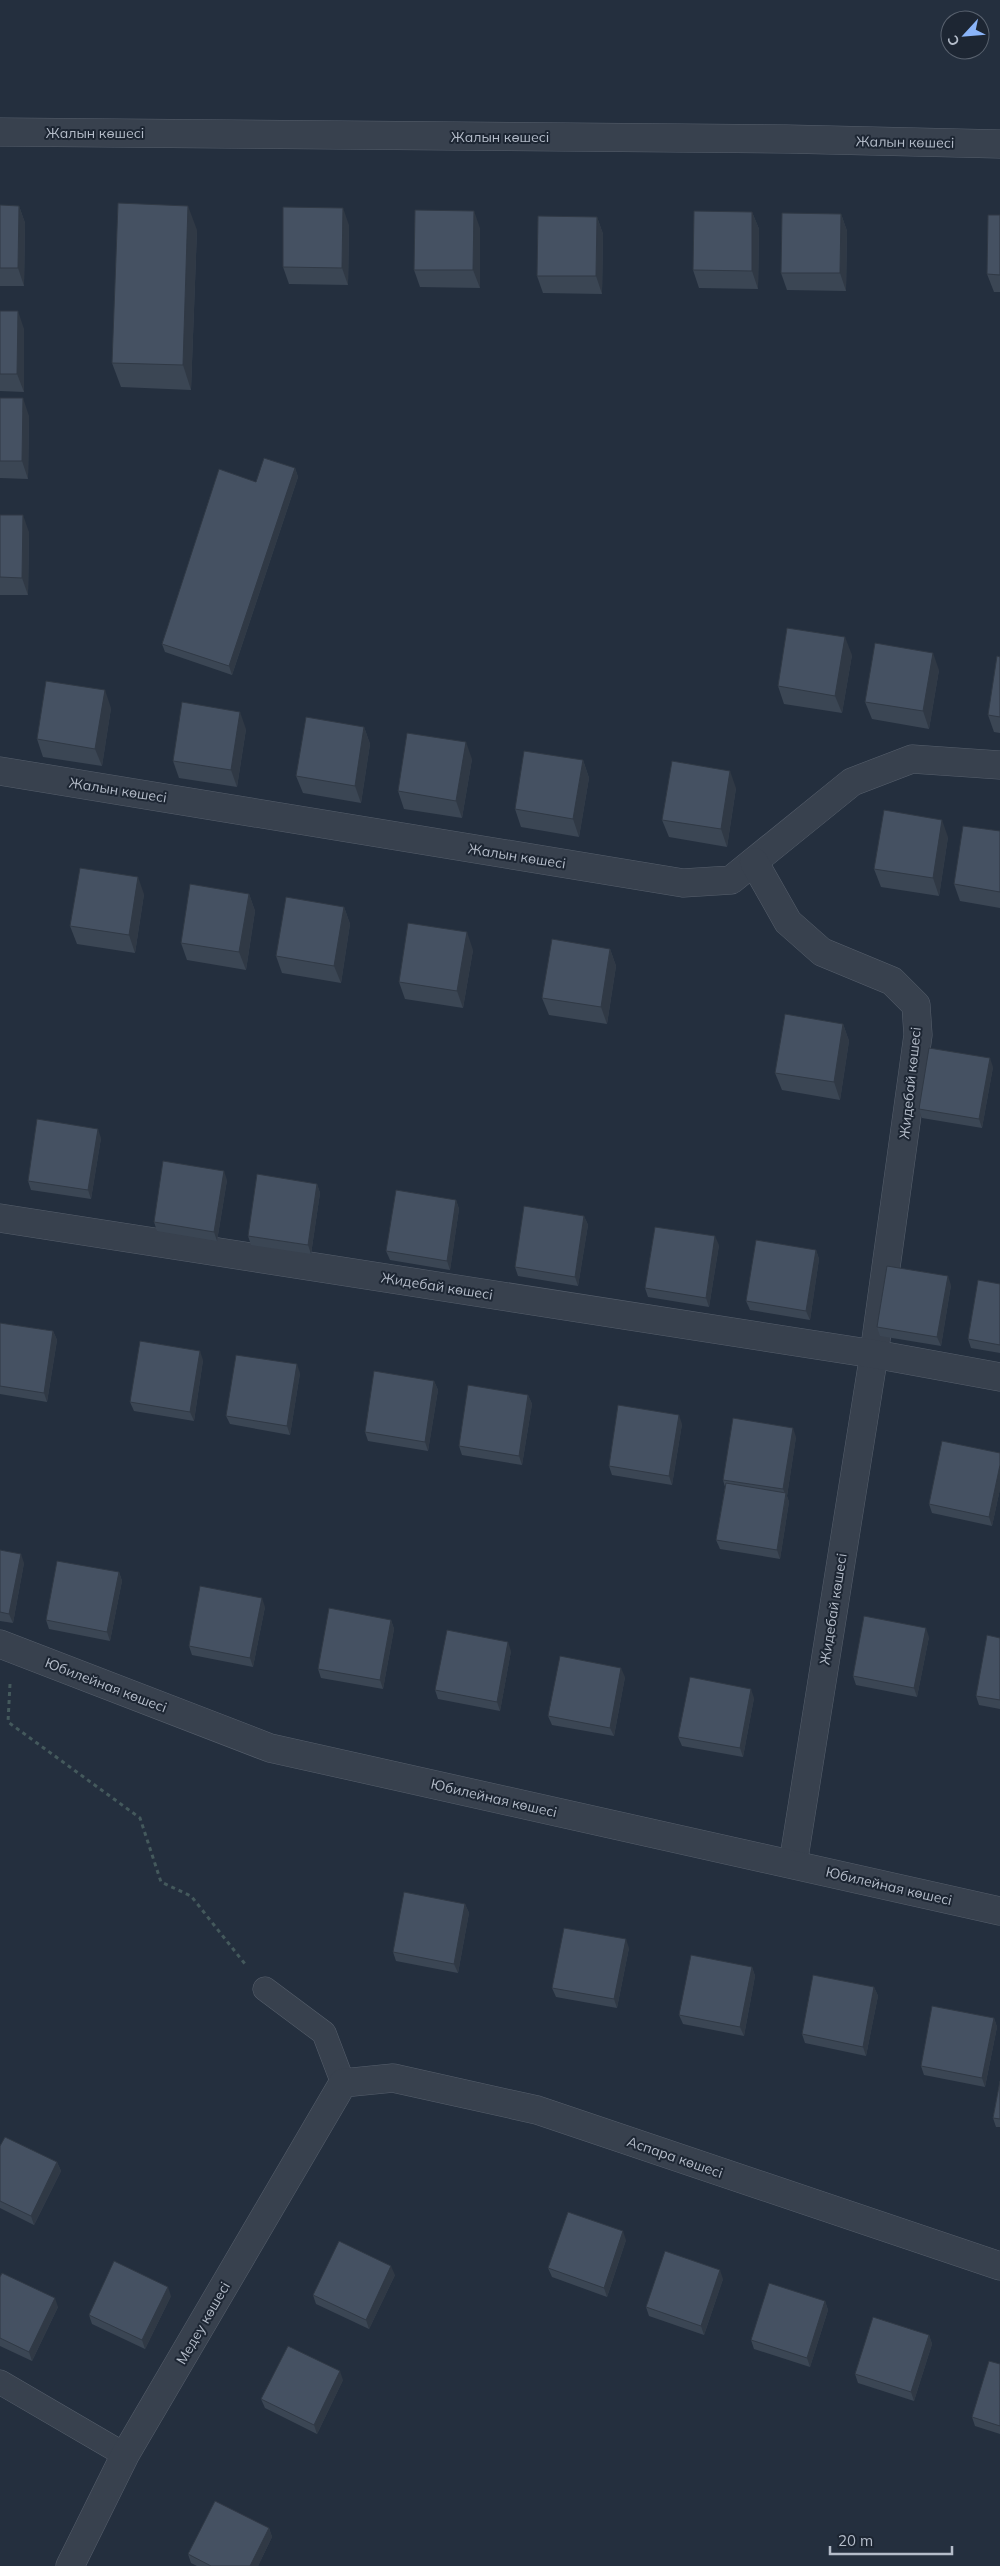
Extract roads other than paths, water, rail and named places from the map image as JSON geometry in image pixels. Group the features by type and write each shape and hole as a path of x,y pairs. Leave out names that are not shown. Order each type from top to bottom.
{"street":[{"name":"Жалын көшесі","path":"0,132 777,139 1000,144"},
{"name":"Жалын көшесі","path":"0,771 684,883 731,880 852,782 912,760 1000,766"},
{"name":"Жидебай көшесі","path":"754,862 788,922 822,952 892,981 916,1005 918,1035 874,1354 792,1864"},
{"name":"Жидебай көшесі","path":"0,1218 874,1354 1000,1377"},
{"name":"Юбилейная көшесі","path":"6,1646 270,1748 1000,1911"},
{"name":"Аспара көшесі","path":"343,2083 393,2078 537,2110 1000,2266"},
{"name":"Медеу көшесі","path":"70,2566 126,2455 343,2083"}],"lane":[{"path":"265,1989 324,2033 343,2083"},
{"path":"0,2382 126,2455"}]}
